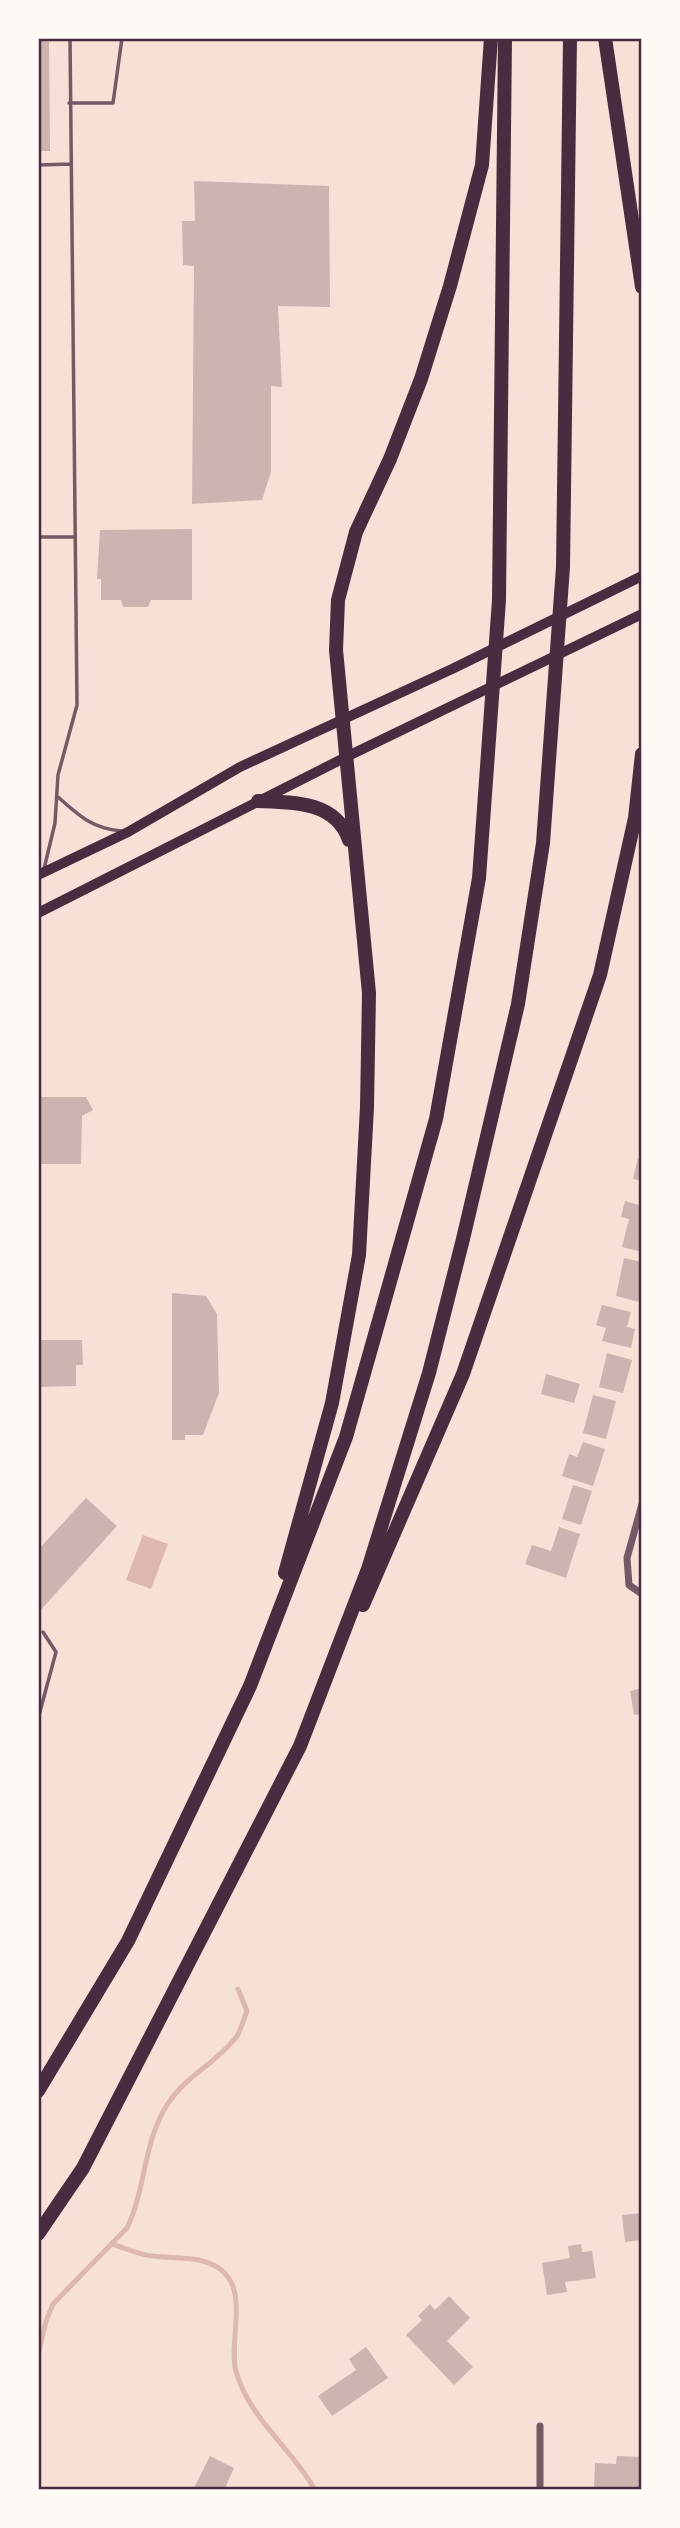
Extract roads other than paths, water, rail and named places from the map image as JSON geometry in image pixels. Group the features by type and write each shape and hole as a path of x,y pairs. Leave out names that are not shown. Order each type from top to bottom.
{"highway":[{"path":"250,1686 306,1503 332,1403 359,1255 367,1107 369,993 336,650 338,600 356,532 390,459 421,379 450,286 482,165 491,38"},
{"path":"38,2091 128,1941 250,1686 346,1437 436,1119 479,878 499,600 505,38"},
{"path":"300,1746 368,1569 429,1373 518,1004 543,843 563,567 570,38"},
{"path":"605,38 642,287"},
{"path":"38,2234 89,2156 300,1746 463,1374 600,975 635,818 642,754"},
{"path":"258,801 318,807 345,828 356,861"}],"main road":[{"path":"41,874 128,832 240,767 342,721 642,576"},
{"path":"38,913 346,757 642,614"}],"street":[{"path":"642,1504 627,1558 629,1585 642,1594"},
{"path":"540,2426 540,2490"}],"lane":[{"path":"41,874 58,797 58,775 77,705 70,38"},
{"path":"69,103 113,103 122,38"},
{"path":"38,165 71,164"},
{"path":"38,537 74,537"},
{"path":"58,797 84,821 103,829 128,832"},
{"path":"38,1719 56,1652 43,1632"}],"waterway":[{"path":"38,2356 53,2304 127,2228 138,2198 153,2135 167,2105 183,2086 237,2036 247,2011 238,1989"},
{"path":"112,2244 137,2253 205,2261 220,2269 229,2278 236,2303 234,2359 242,2388 260,2418 315,2490"}]}
